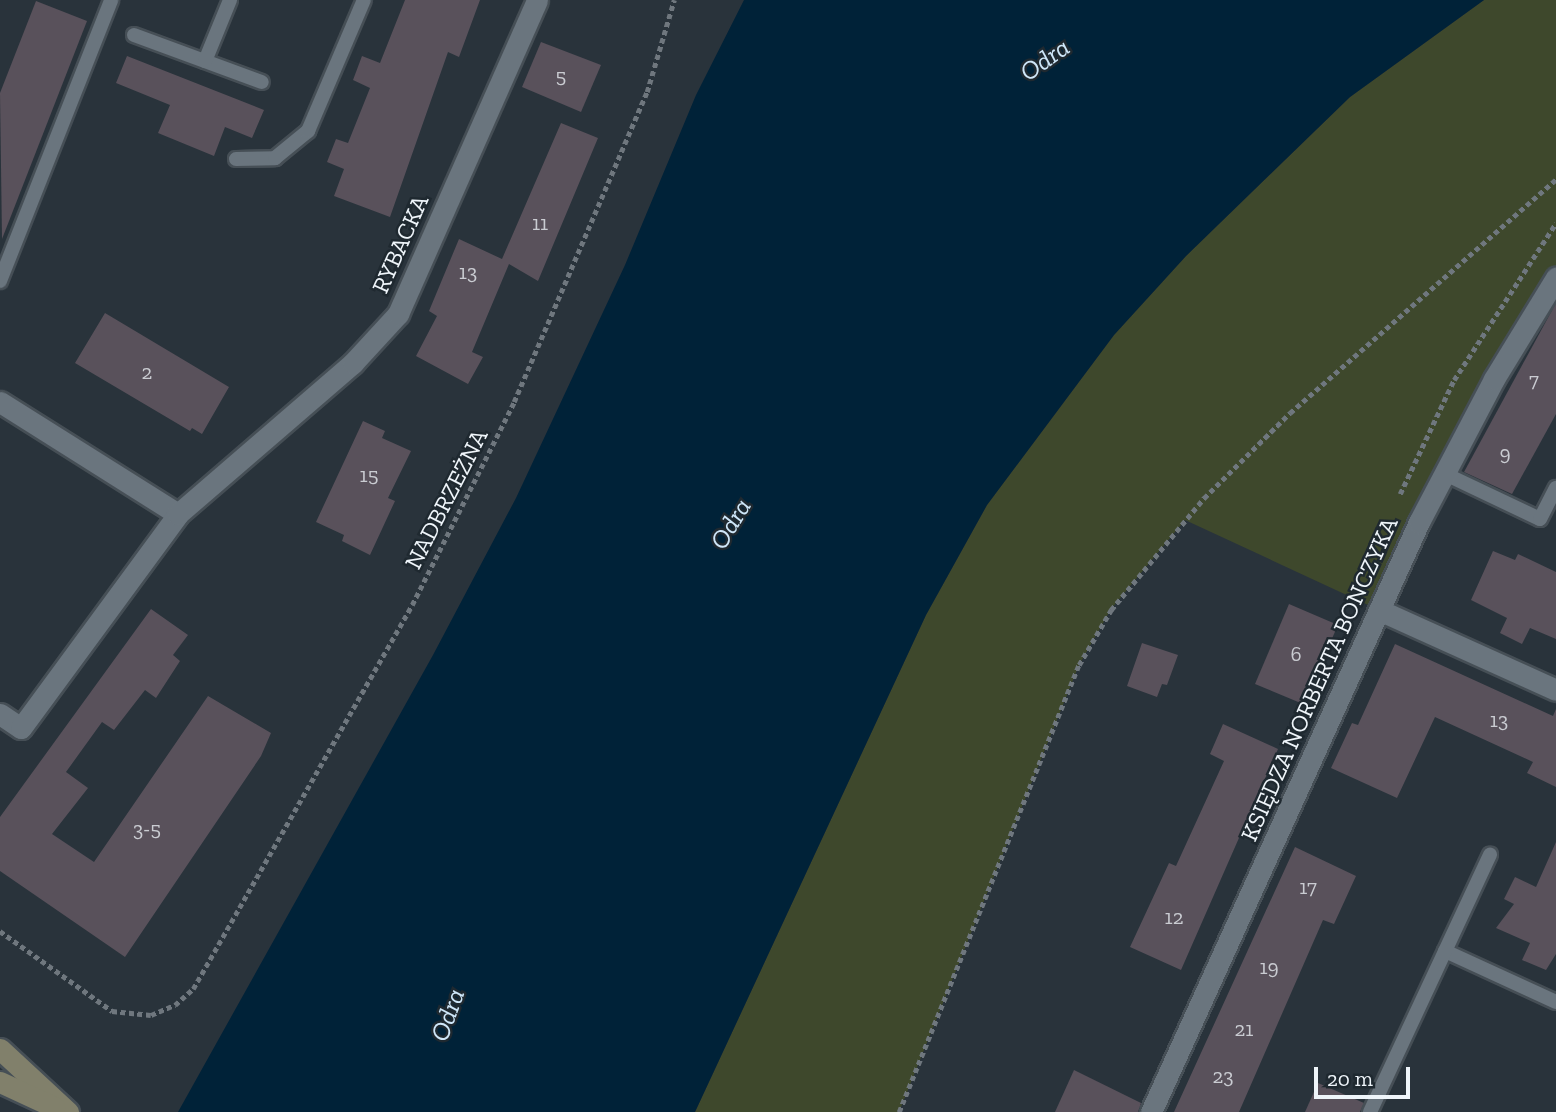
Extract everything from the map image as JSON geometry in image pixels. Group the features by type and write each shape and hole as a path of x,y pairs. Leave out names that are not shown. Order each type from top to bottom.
{"main road":[{"path":"0,1049 67,1112"},
{"path":"0,1082 67,1112"}],"street":[{"name":"RYBACKA","path":"0,714 22,727 178,514 353,363 398,314 537,0"},
{"name":"KSIĘDZA NORBERTA BONCZYKA","path":"1151,1112 1443,473 1523,327 1556,278"},
{"path":"0,402 178,514"},
{"path":"1379,610 1556,690"}],"lane":[{"path":"0,282 111,0"},
{"path":"205,61 230,0"},
{"path":"236,159 275,158 309,131 363,0"},
{"path":"134,35 262,82"},
{"path":"1443,473 1539,519 1556,488"},
{"path":"1370,1112 1490,855"},
{"path":"1445,951 1556,1002"}],"path":[{"name":"NADBRZEŻNA","path":"0,931 112,1011 151,1015 175,1006 193,989 412,605 514,402 643,104 674,0"},
{"path":"899,1112 1079,665 1111,610 1204,498 1290,413 1556,179"}],"green space":[{"path":"1484,0 1556,0 1556,278 1379,610 1185,520 1111,609 1079,665 899,1112 695,1112 926,615 987,505 1114,335 1186,256 1350,97"}],"water":[{"name":"Odra","path":"744,0 1484,0 1350,97 1186,256 1114,335 987,505 926,615 695,1112 178,1112 433,655 516,498 625,265 696,95"}],"building":[{"path":"405,0 480,0 459,57 448,52 390,217 334,196 344,169 327,162 336,139 348,143 370,88 353,80 362,56 380,63"},
{"path":"36,1 87,21 2,239 0,93"},
{"path":"541,42 601,65 581,112 522,87"},
{"path":"127,56 264,110 252,138 225,127 214,156 158,133 170,105 116,83"},
{"path":"561,123 598,138 538,281 509,264 472,352 483,357 468,384 416,356 437,316 429,311 459,239 502,259"},
{"path":"1556,303 1556,414 1512,494 1464,472"},
{"path":"105,313 229,387 202,434 192,428 190,431 75,363"},
{"path":"363,421 385,431 382,438 411,451 388,498 395,501 370,555 342,541 344,535 316,522"},
{"path":"1493,551 1515,560 1518,554 1556,572 1556,639 1530,628 1522,644 1500,633 1507,618 1471,600"},
{"path":"1289,604 1338,625 1303,704 1255,684"},
{"path":"151,609 188,635 173,655 180,661 156,698 145,690 114,730 102,722 66,772 88,788 52,834 94,862 208,696 271,733 261,756 125,957 0,871 0,817"},
{"path":"1142,643 1178,655 1167,685 1162,684 1157,697 1127,686"},
{"path":"1395,644 1553,716 1556,709 1556,787 1527,773 1533,762 1435,717 1397,798 1331,768 1352,723 1358,725"},
{"path":"1223,724 1278,749 1181,970 1130,947 1169,863 1176,866 1224,761 1210,754"},
{"path":"1556,842 1556,954 1546,970 1522,960 1530,943 1496,928 1514,904 1504,899 1515,877 1536,887"},
{"path":"1295,847 1356,876 1334,924 1323,920 1239,1112 1174,1112"},
{"path":"1074,1070 1141,1103 1138,1112 1055,1112"},
{"path":"1318,1083 1364,1103 1360,1112 1305,1112"}]}
